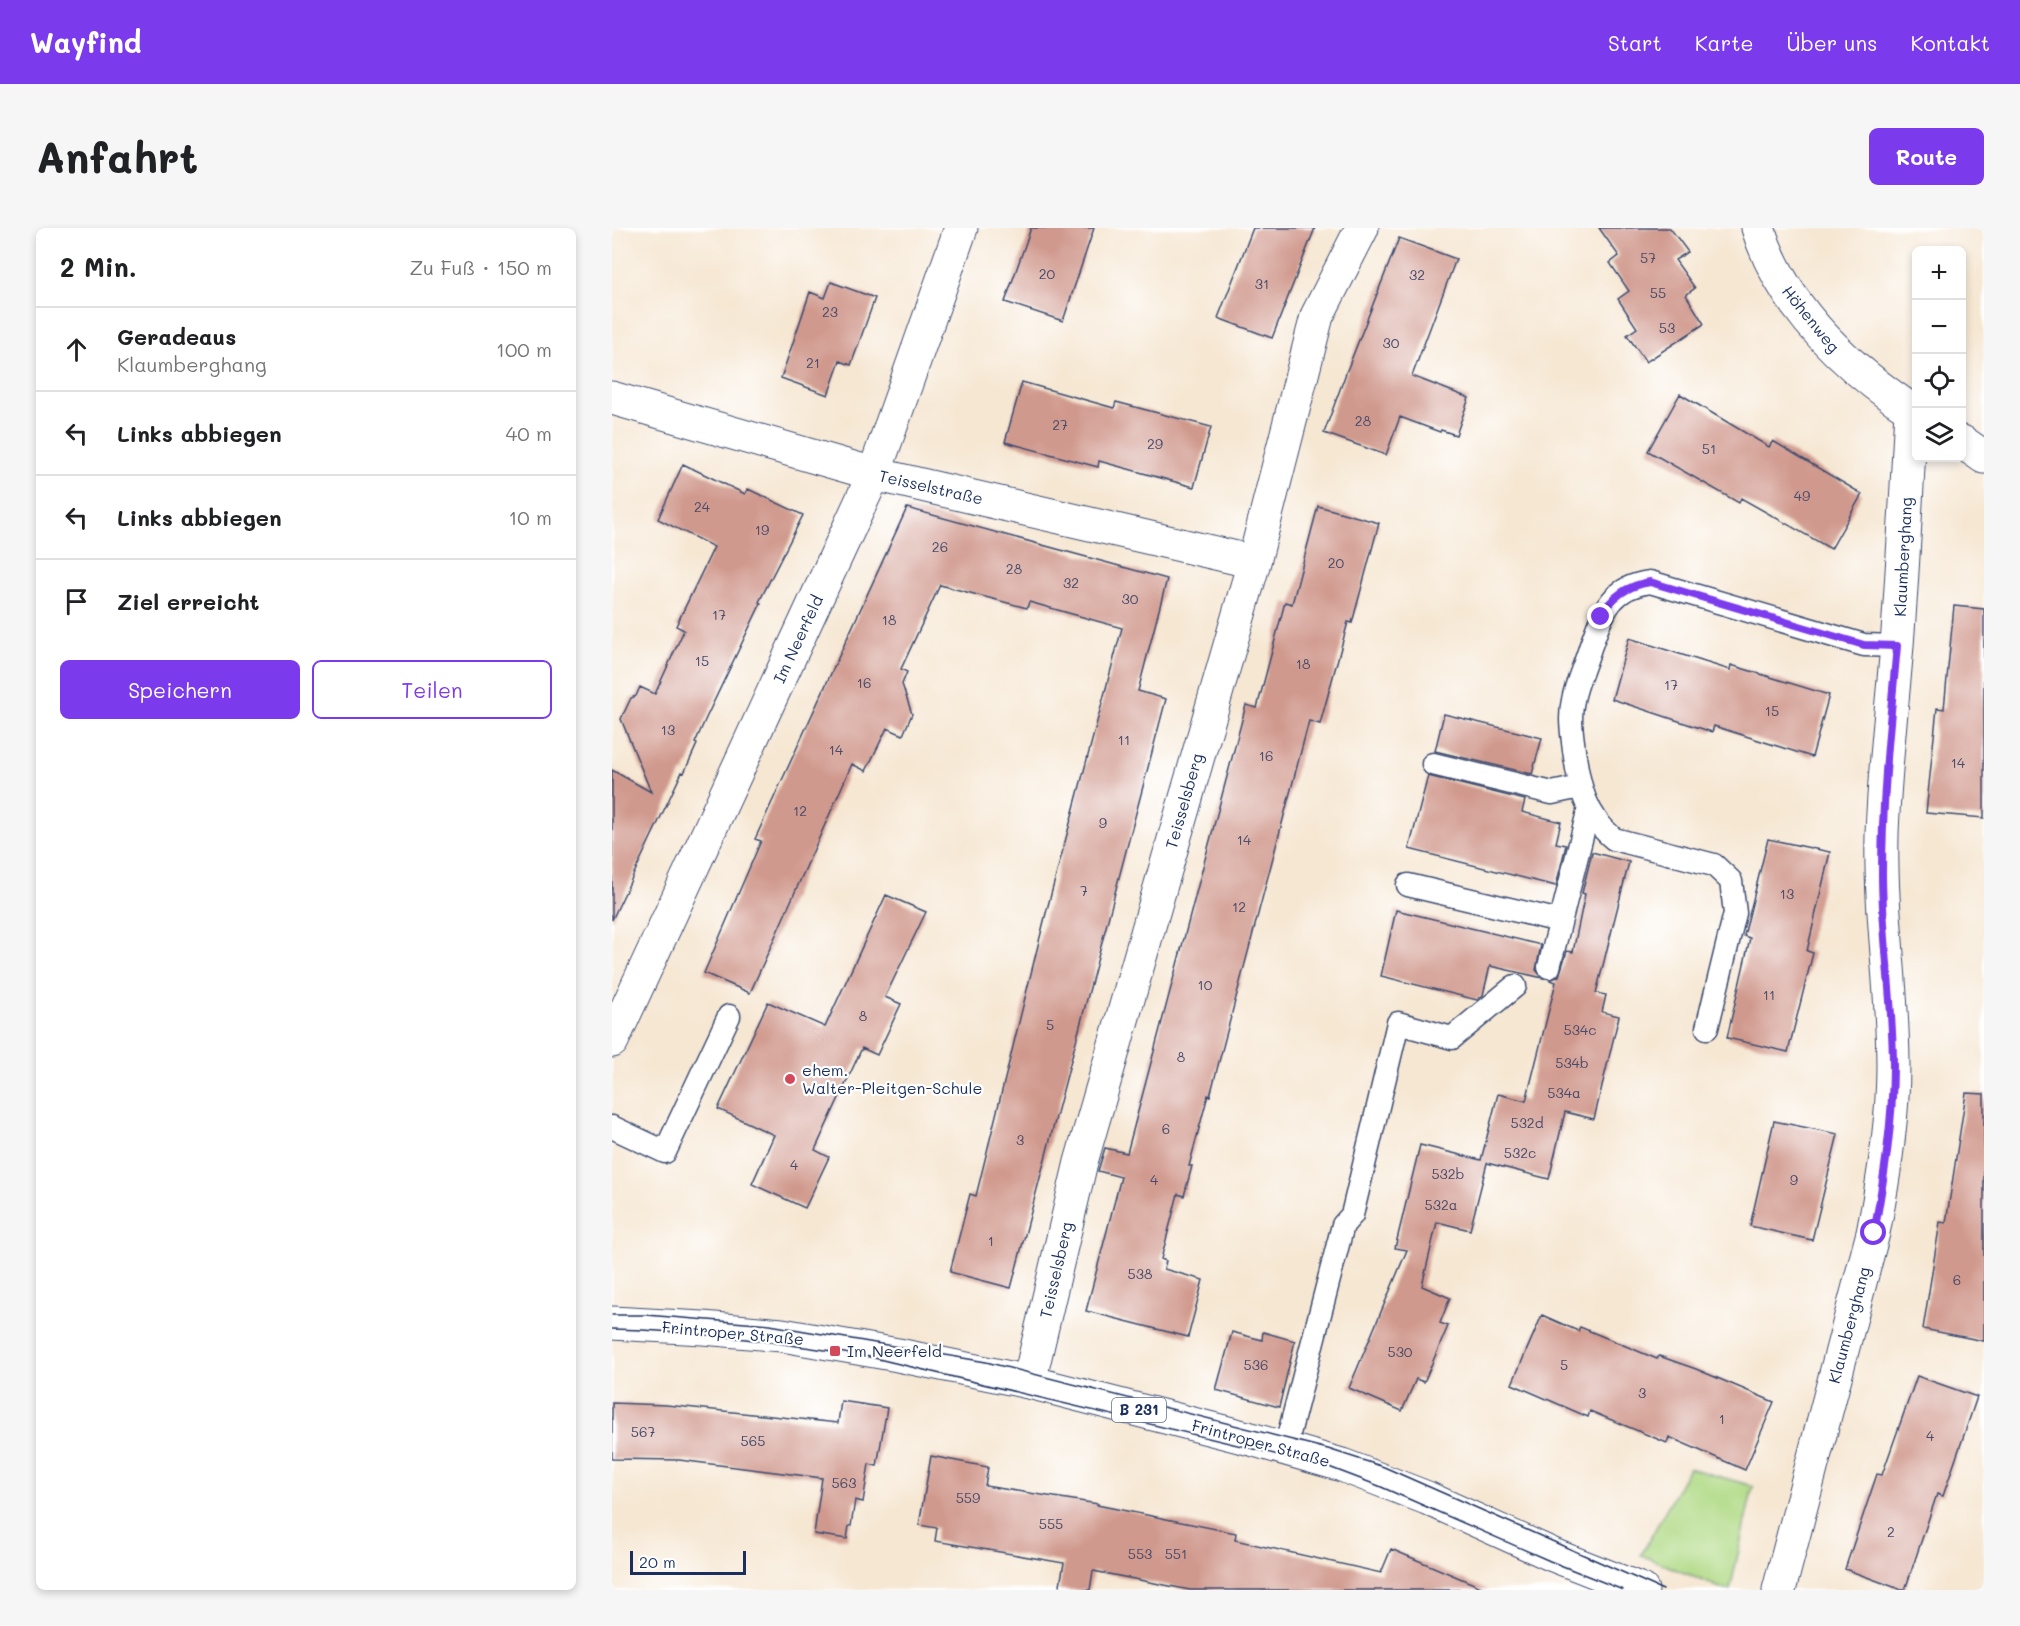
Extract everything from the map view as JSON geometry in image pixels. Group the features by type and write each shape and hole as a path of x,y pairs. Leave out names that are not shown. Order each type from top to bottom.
{"street":[{"name":"Im Neerfeld","path":"612,1041 874,474 961,228"},
{"name":"Teisselsberg","path":"1029,1382 1081,1162 1254,562 1317,316 1362,228"},
{"name":"Höhenweg","path":"1758,228 1763,246 1778,276 1821,336 1876,386 1912,410"},
{"name":"Teisselstraße","path":"612,398 874,474 1254,562"},
{"name":"Klaumberghang","path":"1779,1590 1874,1233 1886,1161 1893,1067 1883,914 1882,836 1912,439"},
{"path":"1966,445 1984,457"},
{"name":"Frintroper Straße","path":"612,1323 782,1335 915,1358 1029,1382 1342,1465 1427,1498 1553,1555 1642,1590"}],"lane":[{"path":"1707,1028 1735,913 1731,881 1714,865 1614,839 1602,829 1585,797 1571,727 1573,699 1605,609 1616,597 1633,586 1650,582 1658,583 1864,645 1897,646"},
{"path":"1433,764 1552,794 1585,797"},
{"path":"1549,967 1585,797"},
{"path":"1408,885 1560,921"},
{"path":"1285,1449 1343,1225 1352,1215 1398,1023 1452,1038 1515,986"},
{"path":"612,1127 665,1152 729,1016"}],"green space":[{"path":"1689,1468 1753,1486 1730,1590 1725,1590 1641,1555"}],"building":[{"path":"1031,228 1094,228 1063,321 1005,302"},
{"path":"1253,228 1315,228 1272,338 1218,318"},
{"path":"1599,228 1670,228 1688,252 1675,260 1695,288 1686,295 1704,324 1646,362 1627,335 1637,328 1618,299 1629,291 1610,263 1619,256"},
{"path":"1399,238 1456,259 1412,376 1469,398 1456,435 1441,430 1440,432 1400,417 1386,455 1324,433"},
{"path":"831,282 875,298 851,365 840,361 828,395 781,378 810,292 825,298"},
{"path":"1022,382 1114,408 1116,402 1211,427 1194,487 1099,461 1098,467 1005,442"},
{"path":"1680,394 1769,447 1773,441 1862,494 1831,549 1741,498 1739,503 1648,451"},
{"path":"683,464 745,494 748,489 803,515 759,602 761,603 706,718 684,773 682,772 612,920 612,770 651,792 621,719 631,698 636,696 640,687 655,694 684,630 676,626 714,547 658,519"},
{"path":"1318,506 1379,523 1352,623 1348,622 1320,724 1309,721 1210,1096 1208,1095 1189,1166 1192,1166 1184,1196 1178,1194 1161,1259 1166,1261 1164,1269 1203,1280 1188,1337 1086,1311 1121,1177 1098,1171 1105,1148 1127,1153 1246,705 1257,708 1285,602 1292,604"},
{"path":"907,508 1167,579 1138,691 1166,699 1011,1288 950,1272 970,1194 976,1196 1045,917 1122,628 1029,602 1027,608 940,585 901,669 907,672 902,684 912,714 903,735 887,728 866,771 852,764 750,993 704,973 761,841 755,839"},
{"path":"1954,606 1984,609 1984,818 1926,813 1937,708 1944,709"},
{"path":"1629,638 1730,670 1731,665 1829,695 1812,757 1714,726 1712,732 1612,699"},
{"path":"1444,714 1542,738 1532,774 1435,751"},
{"path":"1428,776 1525,800 1522,812 1561,822 1556,843 1566,845 1556,886 1409,849"},
{"path":"1768,839 1830,852 1807,951 1813,953 1788,1052 1727,1038 1750,938 1744,936"},
{"path":"1592,852 1629,862 1596,993 1606,995 1602,1012 1619,1016 1594,1119 1565,1112 1549,1179 1487,1163 1470,1230 1437,1222 1422,1286 1450,1298 1440,1323 1448,1326 1424,1382 1416,1379 1402,1411 1349,1388 1407,1250 1395,1248 1420,1145 1481,1160 1498,1094 1526,1101 1556,982 1550,980 1559,976 1567,951 1573,952 1585,894 1582,893"},
{"path":"886,895 926,912 885,997 901,1004 877,1055 862,1048 815,1150 829,1157 805,1208 752,1184 774,1135 718,1109 768,1002 825,1027"},
{"path":"1396,910 1541,945 1536,970 1543,978 1490,966 1483,995 1477,1000 1381,976"},
{"path":"1966,1093 1984,1094 1984,1341 1923,1329 1940,1222 1946,1223"},
{"path":"1774,1121 1838,1134 1812,1240 1750,1226"},
{"path":"1542,1315 1578,1331 1580,1327 1657,1359 1659,1356 1696,1369 1774,1402 1745,1470 1669,1437 1667,1443 1590,1411 1588,1417 1512,1384"},
{"path":"1232,1332 1262,1340 1263,1332 1295,1341 1279,1407 1216,1390"},
{"path":"1917,1376 1977,1397 1943,1496 1937,1494 1905,1590 1902,1590 1845,1569 1877,1474 1882,1475"},
{"path":"841,1401 887,1408 877,1466 869,1464 863,1502 855,1500 847,1539 814,1534 822,1478 679,1460 612,1459 612,1403 666,1405 838,1423"},
{"path":"931,1456 988,1467 985,1486 1098,1504 1236,1533 1235,1540 1381,1573 1391,1549 1488,1590 1190,1590 1093,1571 1090,1590 1059,1590 1064,1563 935,1541 937,1528 919,1525"}],"tram line":[{"path":"612,1315 646,1315 770,1325 986,1362 1328,1449 1384,1467 1663,1590"},
{"path":"612,1329 741,1338 870,1357 1329,1467 1623,1590"}],"place":[{"name":"ehem. Walter-Pleitgen-Schule","path":"790,1079"},
{"name":"Im Neerfeld","path":"835,1351"}],"route":[{"path":"1601,617 1609,603 1616,597 1633,586 1650,582 1864,645 1897,646 1882,836 1883,914 1893,1067 1890,1126 1874,1233"}]}
